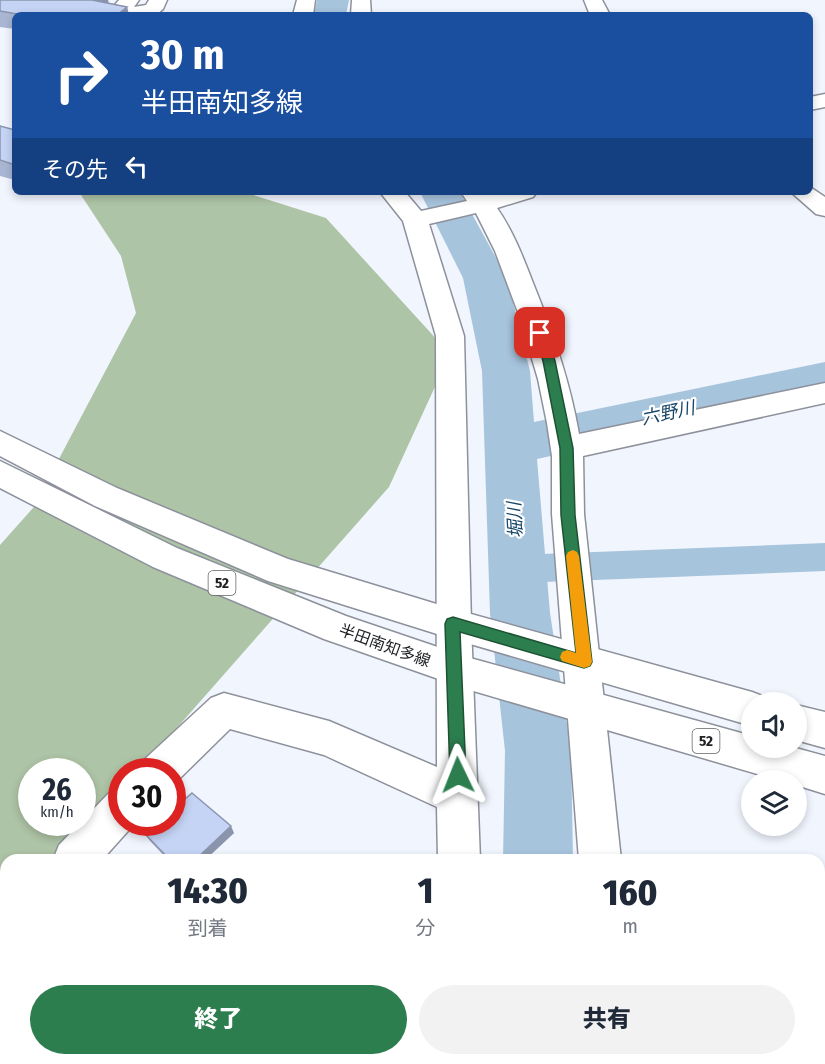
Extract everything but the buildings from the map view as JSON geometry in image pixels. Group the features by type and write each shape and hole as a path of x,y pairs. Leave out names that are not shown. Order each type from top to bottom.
{"street":[{"path":"130,0 122,8 130,12"},
{"path":"141,12 152,10 157,6 158,0"},
{"path":"395,195 416,220 450,336 453,624 459,854"},
{"path":"416,220 479,198 502,195"},
{"path":"807,195 825,208"},
{"path":"479,198 503,240 540,333 549,361 567,447 568,515 583,648 599,854"},
{"path":"567,447 825,393"},
{"name":"52","path":"0,442 40,465 106,497 280,571 453,624 583,648 741,705"},
{"name":"半田南知多線","path":"0,472 50,502 214,580 290,611 454,669 825,775"},
{"path":"174,758 224,710 329,739 458,796"},
{"path":"807,725 825,730"},
{"path":"80,854 108,823"}],"green space":[{"path":"81,195 253,195 326,218 450,354 389,487 150,758 108,758 108,806 96,819 96,758 18,758 18,836 81,836 65,854 0,854 0,545 33,508 136,313 121,256"}],"waterway":[{"name":"堀川","path":"331,12 333,0"},
{"name":"堀川","path":"442,195 485,278 506,371 510,446"},
{"name":"六野川","path":"510,446 825,379"},
{"name":"堀川","path":"510,446 520,613 538,751 538,854"},
{"path":"517,569 825,557"}],"slow traffic":[{"path":"567,657 584,662 573,556"}],"route":[{"path":"458,775 453,624 584,662 568,515 567,448 549,361 540,333"}]}
